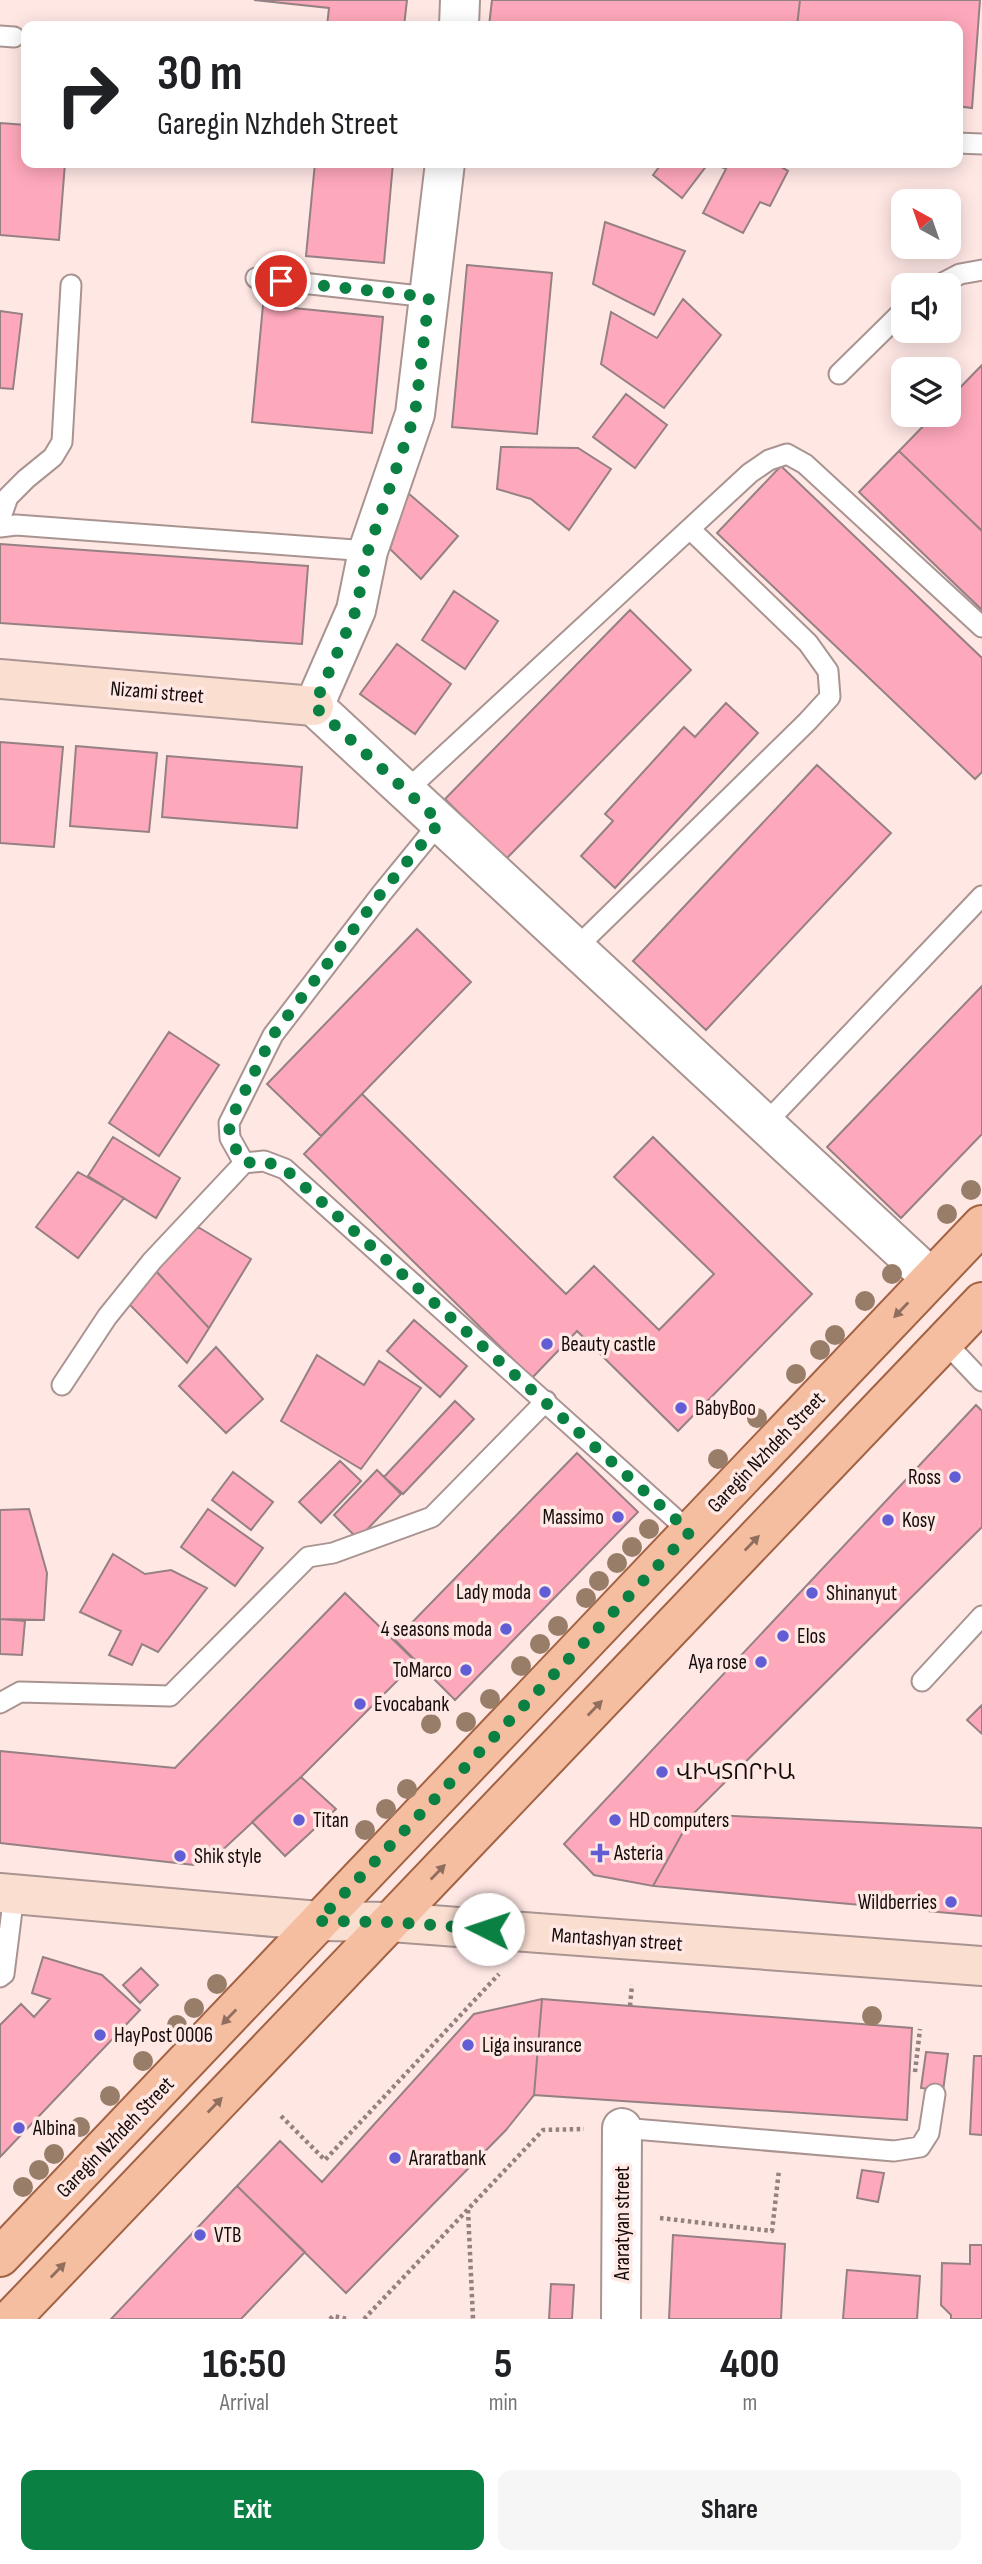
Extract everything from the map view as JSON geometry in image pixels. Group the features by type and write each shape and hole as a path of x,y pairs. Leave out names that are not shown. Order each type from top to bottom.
{"main road":[{"name":"Garegin Nzhdeh Street","path":"0,2258 982,1225"},
{"path":"11,2319 982,1302"}],"street":[{"path":"458,21 460,0"},
{"path":"444,168 415,414 368,551 356,610 314,706 932,1278"},
{"name":"Nizami street","path":"0,679 314,706"},
{"name":"Mantashyan street","path":"7,1893 318,1921 391,1922 982,1966"},
{"name":"Araratyan street","path":"621,2319 622,2128"}],"lane":[{"path":"963,143 982,144"},
{"path":"961,274 982,270"},
{"path":"256,278 429,297"},
{"path":"0,520 8,497 53,457 62,442 71,285"},
{"path":"839,374 891,323"},
{"path":"406,791 750,473 769,460 787,454 805,464 982,628"},
{"path":"0,527 16,525 368,551"},
{"path":"576,948 830,697 828,671 808,643 691,530"},
{"path":"244,1163 230,1139 229,1123 273,1035 382,892 440,822"},
{"path":"765,1124 982,896"},
{"path":"62,1385 107,1317 152,1261 244,1163 264,1161 285,1169 690,1532"},
{"path":"944,1341 982,1381"},
{"path":"0,1703 20,1692 170,1696 308,1557 333,1553 432,1517 545,1401"},
{"path":"922,1681 982,1616"},
{"path":"0,1977 4,1974 7,1893"},
{"path":"622,2128 894,2151 920,2147 929,2133 935,2094"}],"path":[{"path":"281,2116 325,2160 499,1974"},
{"path":"630,2006 632,1984"},
{"path":"364,2319 543,2130 622,2128"},
{"path":"656,2218 772,2231 783,2142"},
{"path":"468,2210 473,2319"},
{"path":"330,2319 333,2316 348,2319"}],"building":[{"path":"254,0 407,0 405,21 328,21 329,8"},
{"path":"492,0 800,0 798,21 490,21"},
{"path":"800,0 980,0 972,108 963,107 963,21 798,21"},
{"path":"0,123 21,125 21,168 65,168 59,240 0,235"},
{"path":"315,168 393,168 384,263 306,256"},
{"path":"658,168 705,168 682,198 653,175"},
{"path":"724,168 783,168 788,171 770,206 760,202 743,233 703,213 726,169"},
{"path":"605,222 685,251 654,315 593,284"},
{"path":"467,265 552,273 537,434 452,427"},
{"path":"683,299 721,335 664,408 601,364 611,312 657,338"},
{"path":"263,305 383,317 372,433 252,422"},
{"path":"0,311 22,314 13,389 0,388"},
{"path":"982,365 982,531 899,451 922,427 961,427 961,387"},
{"path":"626,394 667,425 635,468 593,437"},
{"path":"501,447 578,448 611,469 569,530 531,499 497,489"},
{"path":"899,451 982,531 982,610 859,492"},
{"path":"781,466 982,658 982,772 975,779 717,533"},
{"path":"408,493 458,536 421,579 390,549"},
{"path":"0,544 308,566 302,644 0,623"},
{"path":"454,591 498,621 465,669 422,640"},
{"path":"630,610 691,670 506,859 445,799"},
{"path":"397,644 451,684 415,734 360,694"},
{"path":"726,703 758,733 615,888 581,856 613,821 605,814 684,727 695,737"},
{"path":"0,742 63,747 54,847 0,843"},
{"path":"76,746 157,753 149,832 70,826"},
{"path":"167,756 302,767 297,828 162,817"},
{"path":"817,765 891,833 706,1030 633,961"},
{"path":"417,929 471,982 321,1136 267,1084"},
{"path":"982,986 982,1134 901,1218 827,1147"},
{"path":"169,1032 219,1065 159,1156 109,1123"},
{"path":"362,1094 566,1294 594,1266 659,1330 714,1274 614,1177 653,1137 812,1294 678,1431 577,1331 532,1378 304,1154"},
{"path":"113,1137 180,1178 156,1218 88,1176"},
{"path":"78,1172 124,1198 78,1258 36,1227"},
{"path":"198,1227 251,1259 209,1328 155,1270"},
{"path":"155,1270 209,1328 187,1363 130,1305"},
{"path":"414,1320 467,1366 440,1397 387,1351"},
{"path":"216,1347 263,1399 226,1433 179,1386"},
{"path":"317,1355 364,1385 379,1361 421,1388 361,1469 281,1421"},
{"path":"455,1401 474,1419 403,1494 384,1477"},
{"path":"976,1405 982,1411 982,1527 693,1814 653,1886 594,1875 564,1844"},
{"path":"577,1453 638,1512 455,1700 395,1640"},
{"path":"340,1461 361,1481 321,1523 299,1502"},
{"path":"377,1470 401,1494 358,1539 334,1515"},
{"path":"233,1472 273,1502 251,1530 212,1500"},
{"path":"29,1509 47,1573 44,1620 0,1619 0,1510"},
{"path":"208,1509 263,1548 235,1586 181,1547"},
{"path":"113,1554 145,1574 171,1570 207,1588 158,1652 142,1644 132,1665 109,1655 121,1631 80,1612"},
{"path":"345,1593 416,1662 301,1777 214,1858 194,1865 0,1843 0,1751 175,1768"},
{"path":"0,1619 25,1621 22,1655 0,1654"},
{"path":"982,1705 982,1734 967,1720"},
{"path":"301,1777 336,1809 285,1856 252,1822"},
{"path":"693,1814 982,1828 982,1916 653,1886"},
{"path":"43,1957 102,1975 140,2010 0,2157 0,2025 21,2004 34,2017 50,1999 32,1993"},
{"path":"141,1968 158,1985 140,2003 123,1985"},
{"path":"542,1999 534,2095 506,2130 346,2293 237,2186 280,2141 322,2182 474,2014"},
{"path":"542,1999 912,2028 907,2120 534,2095"},
{"path":"926,2052 948,2054 943,2091 921,2088"},
{"path":"974,2056 982,2056 982,2135 970,2134"},
{"path":"862,2170 884,2173 878,2202 857,2198"},
{"path":"237,2186 305,2252 241,2319 111,2319"},
{"path":"673,2235 785,2244 781,2319 669,2319"},
{"path":"970,2245 982,2245 982,2319 951,2319 951,2315 941,2305 942,2263 970,2264"},
{"path":"847,2270 920,2276 917,2319 843,2319"},
{"path":"551,2284 574,2285 572,2319 549,2319"}],"place":[{"name":"Beauty castle","path":"547,1344"},
{"name":"BabyBoo","path":"681,1408"},
{"name":"Ross","path":"955,1477"},
{"name":"Massimo","path":"618,1517"},
{"name":"Kosy","path":"888,1520"},
{"name":"Lady moda","path":"545,1592"},
{"name":"Shinanyut","path":"812,1593"},
{"name":"4 seasons moda","path":"506,1629"},
{"name":"Elos","path":"783,1636"},
{"name":"Aya rose","path":"761,1662"},
{"name":"ToMarco","path":"466,1670"},
{"name":"Evocabank","path":"360,1704"},
{"name":"ՎԻԿՏՈՐԻԱ","path":"662,1772"},
{"name":"Titan","path":"299,1820"},
{"name":"HD computers","path":"615,1820"},
{"name":"Asteria","path":"600,1853"},
{"name":"Shik style","path":"180,1856"},
{"name":"Wildberries","path":"951,1902"},
{"name":"HayPost 0006","path":"100,2035"},
{"name":"Liga insurance","path":"468,2045"},
{"name":"Albina","path":"19,2128"},
{"name":"Araratbank","path":"395,2158"},
{"name":"VTB","path":"200,2235"}],"route":[{"path":"281,281 429,297 415,414 368,551 356,610 314,706 440,822 382,892 273,1035 229,1123 230,1139 244,1163 264,1161 285,1169 690,1532 318,1921 391,1922 488,1929"}]}
